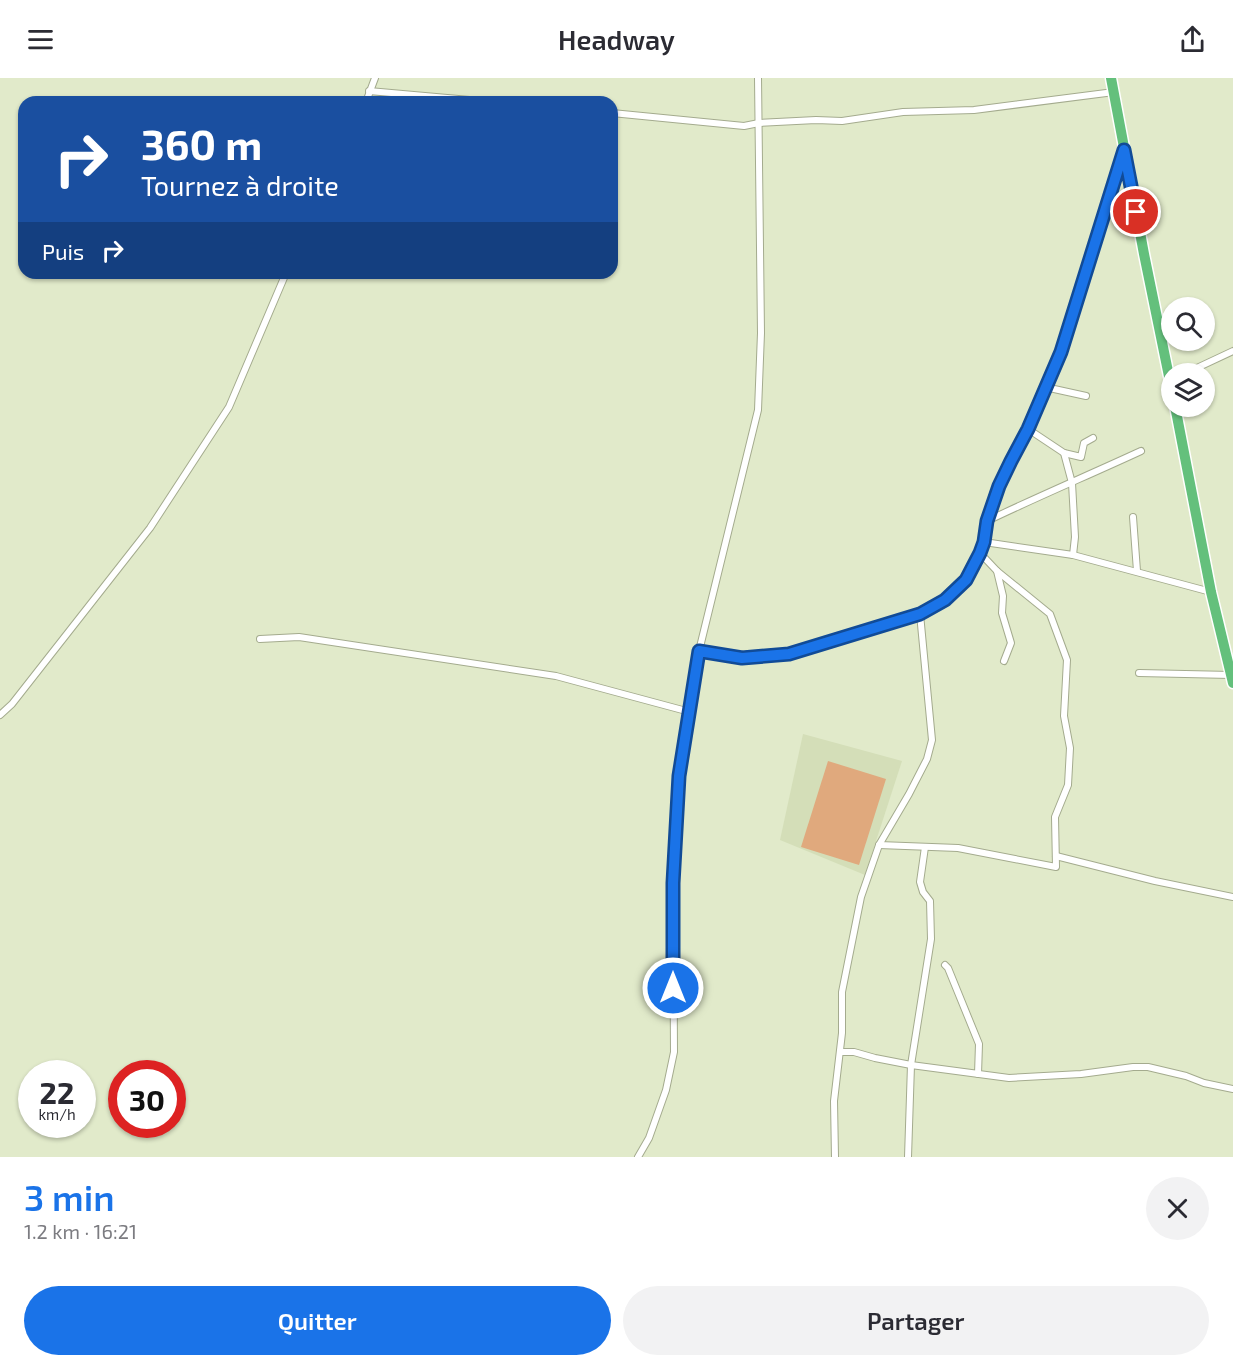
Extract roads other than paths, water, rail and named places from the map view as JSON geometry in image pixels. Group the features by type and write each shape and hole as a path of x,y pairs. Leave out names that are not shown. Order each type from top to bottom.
{"highway":[{"path":"1111,78 1167,363"},
{"path":"1177,417 1211,591 1232,679"}],"street":[{"path":"368,96 375,78"},
{"path":"638,1157 649,1138 666,1090 674,1052 673,883 679,776 699,651 758,410 761,333 758,78"},
{"path":"369,91 425,96"},
{"path":"618,114 744,126 816,120 842,122 903,112 974,110 1114,92"},
{"path":"699,651 742,658 789,654 920,614 945,600 966,580 984,542 987,521 999,486 1028,429 1061,352 1124,150"},
{"path":"0,715 12,704 150,528 229,407 283,279"},
{"path":"1207,363 1233,351"},
{"path":"1045,387 1086,396"},
{"path":"1028,429 1064,453 1081,457 1084,443 1093,438"},
{"path":"987,521 1141,451"},
{"path":"1064,453 1072,483 1076,537 1072,555"},
{"path":"1133,518 1137,571"},
{"path":"984,542 1072,555 1211,591"},
{"path":"879,845 958,848 1056,867 1055,817 1068,785 1070,748 1064,716 1067,660 1050,614 997,571 980,553"},
{"path":"997,571 1003,596 1002,613 1011,643 1004,661"},
{"path":"835,1157 834,1101 842,1033 842,992 861,897 879,845 914,786 927,759 932,740 920,614"},
{"path":"260,639 299,637 556,676 690,712"},
{"path":"1139,673 1232,679"},
{"path":"908,1157 911,1065 931,939 930,901 923,892 920,882 926,847"},
{"path":"1056,856 1155,881 1233,897"},
{"path":"945,965 979,1044 978,1074"},
{"path":"840,1052 854,1052 911,1065 1009,1078 1148,1067 1233,1089"}]}
